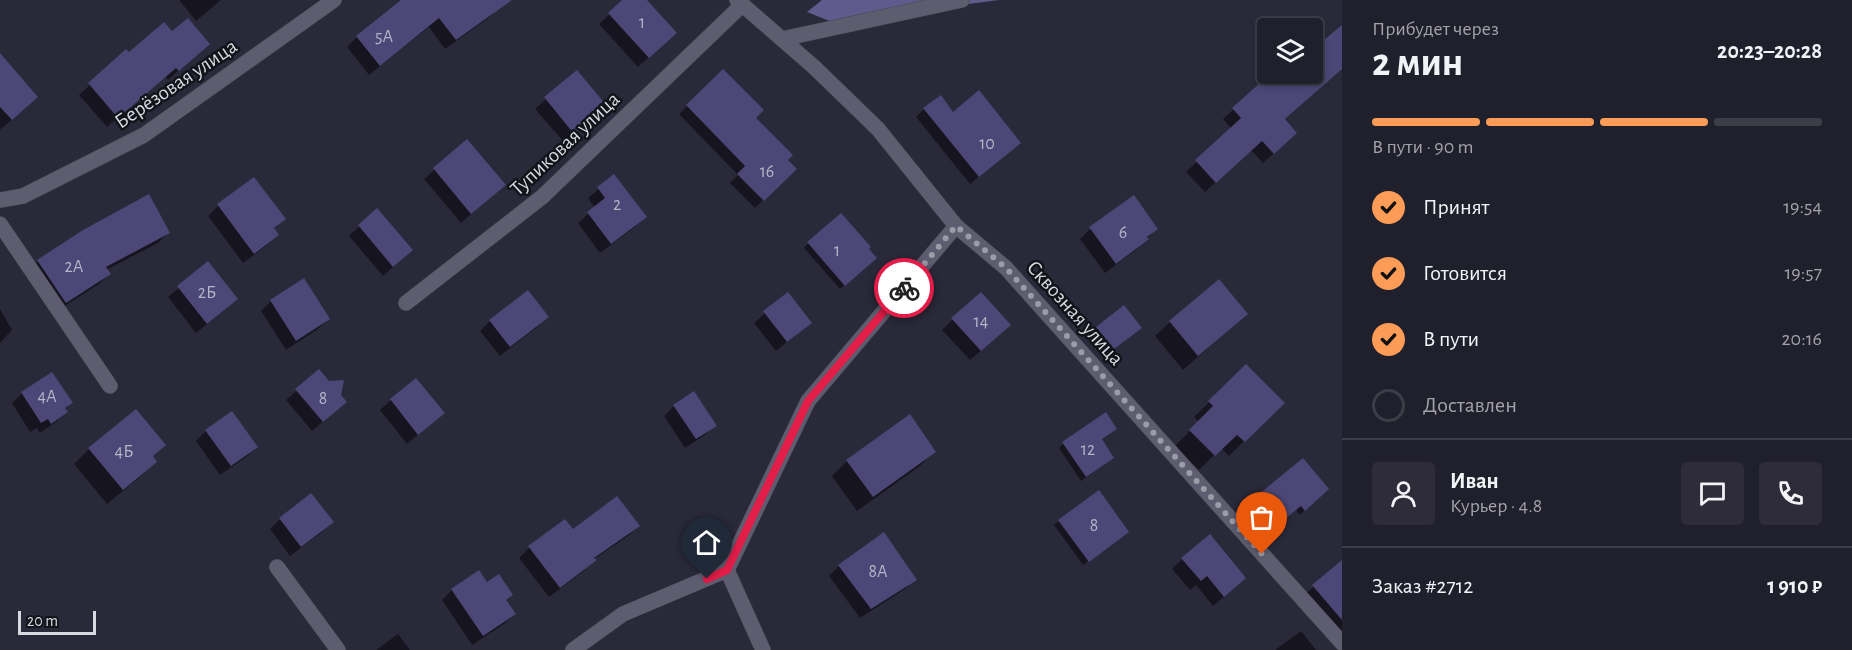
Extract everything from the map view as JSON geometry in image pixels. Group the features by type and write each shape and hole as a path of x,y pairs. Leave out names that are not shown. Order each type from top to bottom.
{"street":[{"name":"Берёзовая улица","path":"0,200 23,196 144,135 334,0"},
{"path":"782,39 962,0"},
{"name":"Сквозная улица","path":"740,2 814,67 878,129 956,226 1006,268 1342,643"},
{"name":"Тупиковая улица","path":"406,303 542,197 740,2"},
{"path":"0,224 110,386"},
{"path":"573,650 623,614 727,570 808,401 956,226"},
{"path":"277,567 338,650"},
{"path":"727,570 763,650"}],"shaded area":[{"path":"822,0 999,0 832,22 807,12"}],"building":[{"path":"401,0 512,0 456,40 439,18 380,66 356,36"},
{"path":"622,0 647,0 677,33 649,58 608,13"},
{"path":"188,18 210,44 179,71 176,68 118,118 88,83 126,49 129,52 164,22 172,31"},
{"path":"1342,25 1342,69 1285,119 1297,133 1274,154 1262,141 1216,183 1195,160 1241,118 1232,108 1259,84 1323,84 1323,41"},
{"path":"0,53 38,97 12,120 0,107"},
{"path":"723,69 764,110 756,118 793,155 788,160 797,169 764,201 737,174 745,166 686,105"},
{"path":"577,70 607,106 574,134 544,97"},
{"path":"979,90 1021,143 979,177 923,108 941,95 953,112"},
{"path":"467,139 506,185 471,214 433,168"},
{"path":"614,174 647,217 611,244 587,212 605,198 597,187"},
{"path":"254,177 286,219 274,228 279,235 254,254 217,204"},
{"path":"149,194 170,233 106,267 111,274 66,303 37,260 83,230"},
{"path":"1134,195 1158,229 1147,237 1149,239 1116,264 1089,227"},
{"path":"377,208 413,250 393,267 358,225"},
{"path":"841,213 871,247 869,249 877,258 845,286 807,242"},
{"path":"208,261 238,299 207,324 177,286"},
{"path":"304,278 330,319 296,341 270,300"},
{"path":"1219,279 1248,314 1198,356 1169,321"},
{"path":"528,290 549,317 510,347 489,320"},
{"path":"788,292 812,323 787,342 763,311"},
{"path":"981,292 1011,325 981,351 951,318"},
{"path":"1124,305 1142,328 1114,349 1096,327"},
{"path":"1246,364 1285,403 1245,442 1237,435 1215,456 1189,430 1213,406 1208,401"},
{"path":"319,369 329,381 344,380 341,395 347,402 323,422 295,389"},
{"path":"52,372 73,403 65,408 68,412 51,424 48,419 41,423 21,392"},
{"path":"416,378 445,413 418,435 390,399"},
{"path":"694,391 717,426 696,439 673,405"},
{"path":"136,409 166,445 153,456 157,462 123,490 88,448"},
{"path":"232,411 258,447 231,466 205,430"},
{"path":"1106,412 1117,429 1102,439 1114,458 1086,477 1062,442"},
{"path":"910,414 936,452 873,497 846,460"},
{"path":"1303,458 1329,489 1305,511 1301,506 1276,526 1253,499"},
{"path":"1099,490 1129,532 1089,562 1058,520"},
{"path":"311,493 334,522 301,547 279,518"},
{"path":"617,496 640,526 594,558 597,560 560,588 528,546 565,519 573,529"},
{"path":"884,532 917,580 871,609 838,565"},
{"path":"1210,534 1246,578 1224,597 1207,576 1201,581 1181,558"},
{"path":"1342,560 1342,620 1312,585"},
{"path":"479,570 487,582 499,574 513,595 506,600 516,614 483,636 451,589"}],"way so far":[{"path":"904,288 956,226 1006,268 1262,554"}],"route":[{"path":"707,579 727,570 808,401 904,288"}]}
